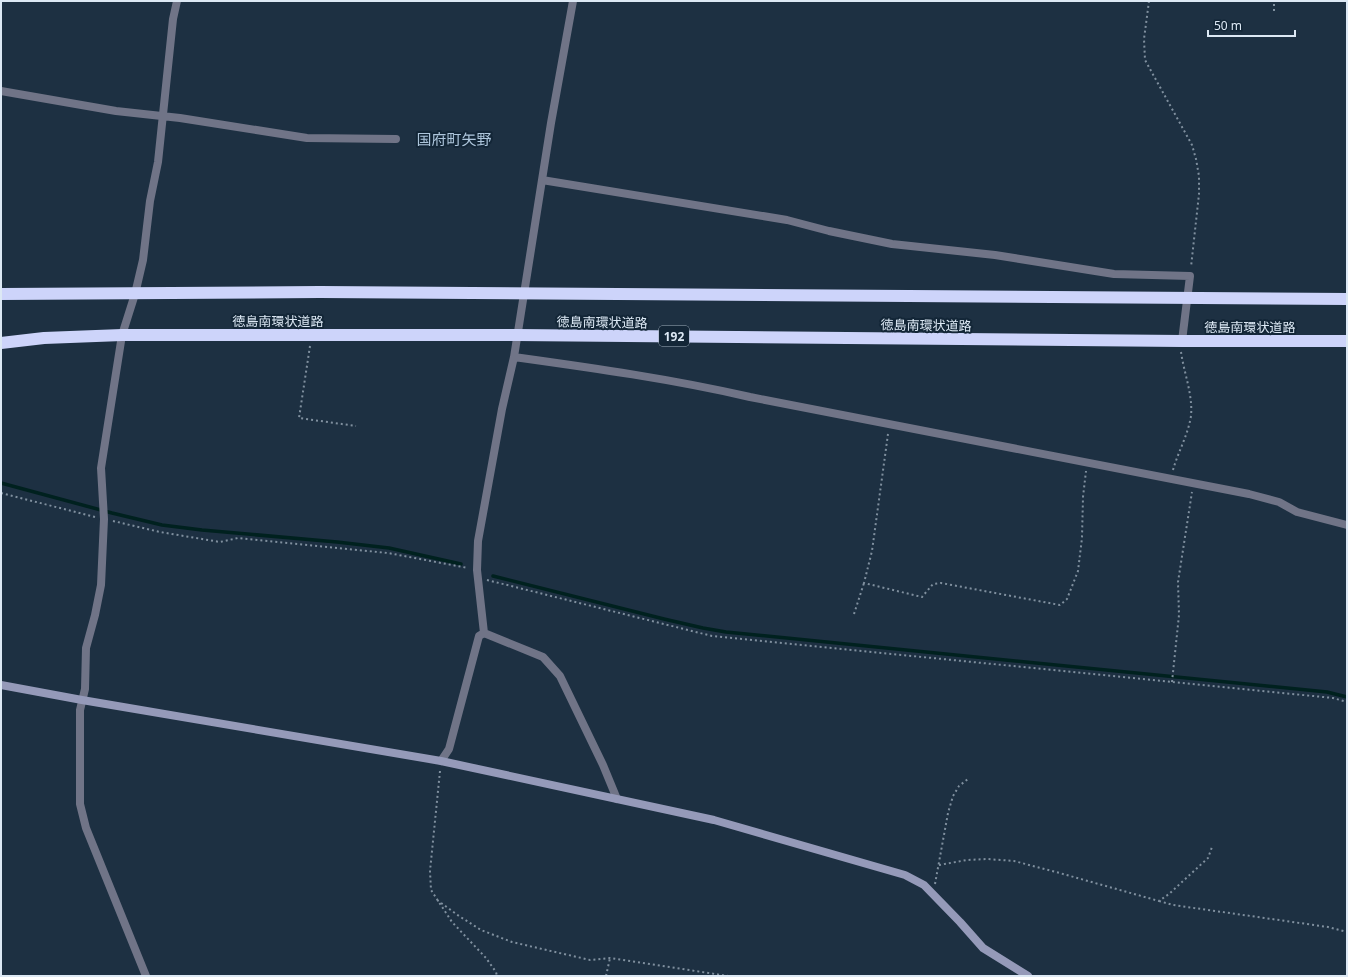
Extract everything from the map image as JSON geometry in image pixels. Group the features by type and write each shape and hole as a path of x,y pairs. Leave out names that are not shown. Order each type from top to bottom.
{"highway":[{"path":"1,294 312,292 1347,299"},
{"name":"徳島南環状道路","path":"1,343 44,338 122,335 517,335 1347,341"}],"street":[{"path":"146,976 86,828 80,804 80,710 85,689 86,648 95,616 101,585 103,513 101,468 122,335 136,294 143,260 150,201 158,162 173,18 177,1"},
{"path":"484,633 477,574 478,541 502,409 514,356 542,180 573,1"},
{"path":"1,91 116,111 162,116 307,138 396,139"},
{"path":"542,180 787,220 829,232 892,244 995,255 1114,274 1190,276 1182,341"},
{"path":"514,356 716,389 750,398 1171,478 1249,494 1279,502 1297,512 1347,525"},
{"path":"441,761 449,749 479,636 484,633"},
{"path":"484,633 543,657 560,676 603,764 617,799"},
{"path":"1,685 441,761 714,820 882,867 905,875 924,885 983,948 1028,976"}],"path":[{"path":"1149,1 1144,39 1145,60 1192,145 1199,176 1199,194 1190,276"},
{"path":"1274,1 1274,11"},
{"path":"311,336 299,418 356,426"},
{"path":"1171,478 1191,416 1191,404 1181,351 1182,341"},
{"path":"854,614 864,583 872,550 889,424"},
{"path":"864,583 922,597 933,584 941,583 1060,605 1067,599 1078,571 1082,538 1082,496 1087,462"},
{"path":"1172,682 1179,614 1178,582 1194,483"},
{"path":"1,493 103,513 160,532 220,542 238,538 388,553 477,574 712,636 1333,698 1347,702"},
{"path":"441,761 430,871 431,890 452,922 486,958 496,972 497,976"},
{"path":"932,893 939,865 948,813 953,796 959,786 968,779"},
{"path":"1159,901 1169,894 1208,858 1212,847"},
{"path":"939,865 967,860 987,859 1014,861 1173,905 1328,927 1347,932"},
{"path":"437,900 481,930 512,942 590,960 610,958 728,976"},
{"path":"606,976 610,958"}],"waterway":[{"path":"1,483 162,525 389,548 461,564"},
{"path":"493,576 664,619 726,632 1327,692 1347,697"}],"district":[{"name":"国府町矢野","path":"454,139"}]}
